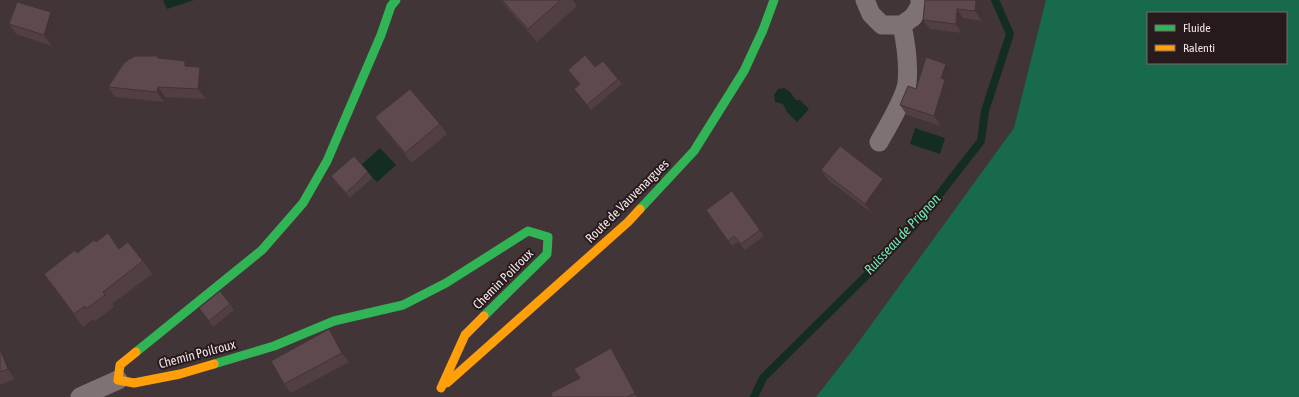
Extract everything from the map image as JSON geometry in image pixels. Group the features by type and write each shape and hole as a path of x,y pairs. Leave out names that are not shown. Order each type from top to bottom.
{"street":[{"name":"Chemin Poilroux","path":"396,0 391,6 381,35 327,161 303,203 262,250 120,365 118,380 134,383 180,374 274,346 334,321 403,305 446,283 528,232 548,237 547,254 465,335 438,390"},
{"name":"Route de Vauvenargues","path":"438,390 628,222 694,151 744,72 763,30 774,0"},
{"path":"864,0 871,14 882,25 902,25 913,17 920,6 920,0"},
{"path":"879,142 907,85 907,53 902,25"},
{"path":"80,397 118,380"}],"green space":[{"path":"1046,0 1299,0 1299,397 816,397 852,351 1014,128"}],"shaded area":[{"path":"163,0 194,0 167,9"},
{"path":"784,88 790,92 796,100 800,100 809,109 797,122 787,112 783,104 775,102 774,95 778,89"},
{"path":"915,128 945,138 940,154 910,144"},
{"path":"380,148 396,165 377,182 361,165"}],"building":[{"path":"502,0 561,0 528,29"},
{"path":"925,0 976,0 975,11 957,9 956,24 923,20"},
{"path":"17,2 51,12 44,35 9,24"},
{"path":"585,55 595,67 603,61 618,79 587,105 574,89 580,84 568,70"},
{"path":"135,56 158,56 158,58 185,61 185,66 200,67 198,89 158,87 157,92 108,87 124,63"},
{"path":"926,57 946,64 941,78 945,80 934,116 900,105 908,86 916,89"},
{"path":"410,89 440,124 405,153 375,117"},
{"path":"840,146 883,179 865,204 821,170"},
{"path":"354,156 368,172 346,193 331,176"},
{"path":"732,191 760,230 741,244 734,236 728,241 706,210"},
{"path":"108,233 119,249 128,242 143,261 103,292 105,295 86,309 85,306 74,314 44,274 75,250 77,253 94,240 96,242"},
{"path":"220,291 230,304 209,321 199,308"},
{"path":"329,329 342,353 284,384 271,361"},
{"path":"611,348 635,393 627,397 552,397 551,393 580,378 574,369"},
{"path":"0,349 8,369 0,372"}],"waterway":[{"name":"Ruisseau de Prignon","path":"754,397 763,378 869,273 920,219 981,141 985,111 1010,34 995,0"}],"traffic: fast":[{"path":"136,352 262,250 303,203 327,161 381,35 391,6 396,0"},
{"path":"640,209 694,151 744,71 763,30 774,0"},
{"path":"214,364 274,346 334,321 403,305 446,283 528,231 548,237 547,254 484,316"}],"traffic: slow":[{"path":"447,383 628,222 640,209"},
{"path":"441,388 465,335 484,316"},
{"path":"136,352 120,365 118,380 134,383 180,374 214,364"}]}
